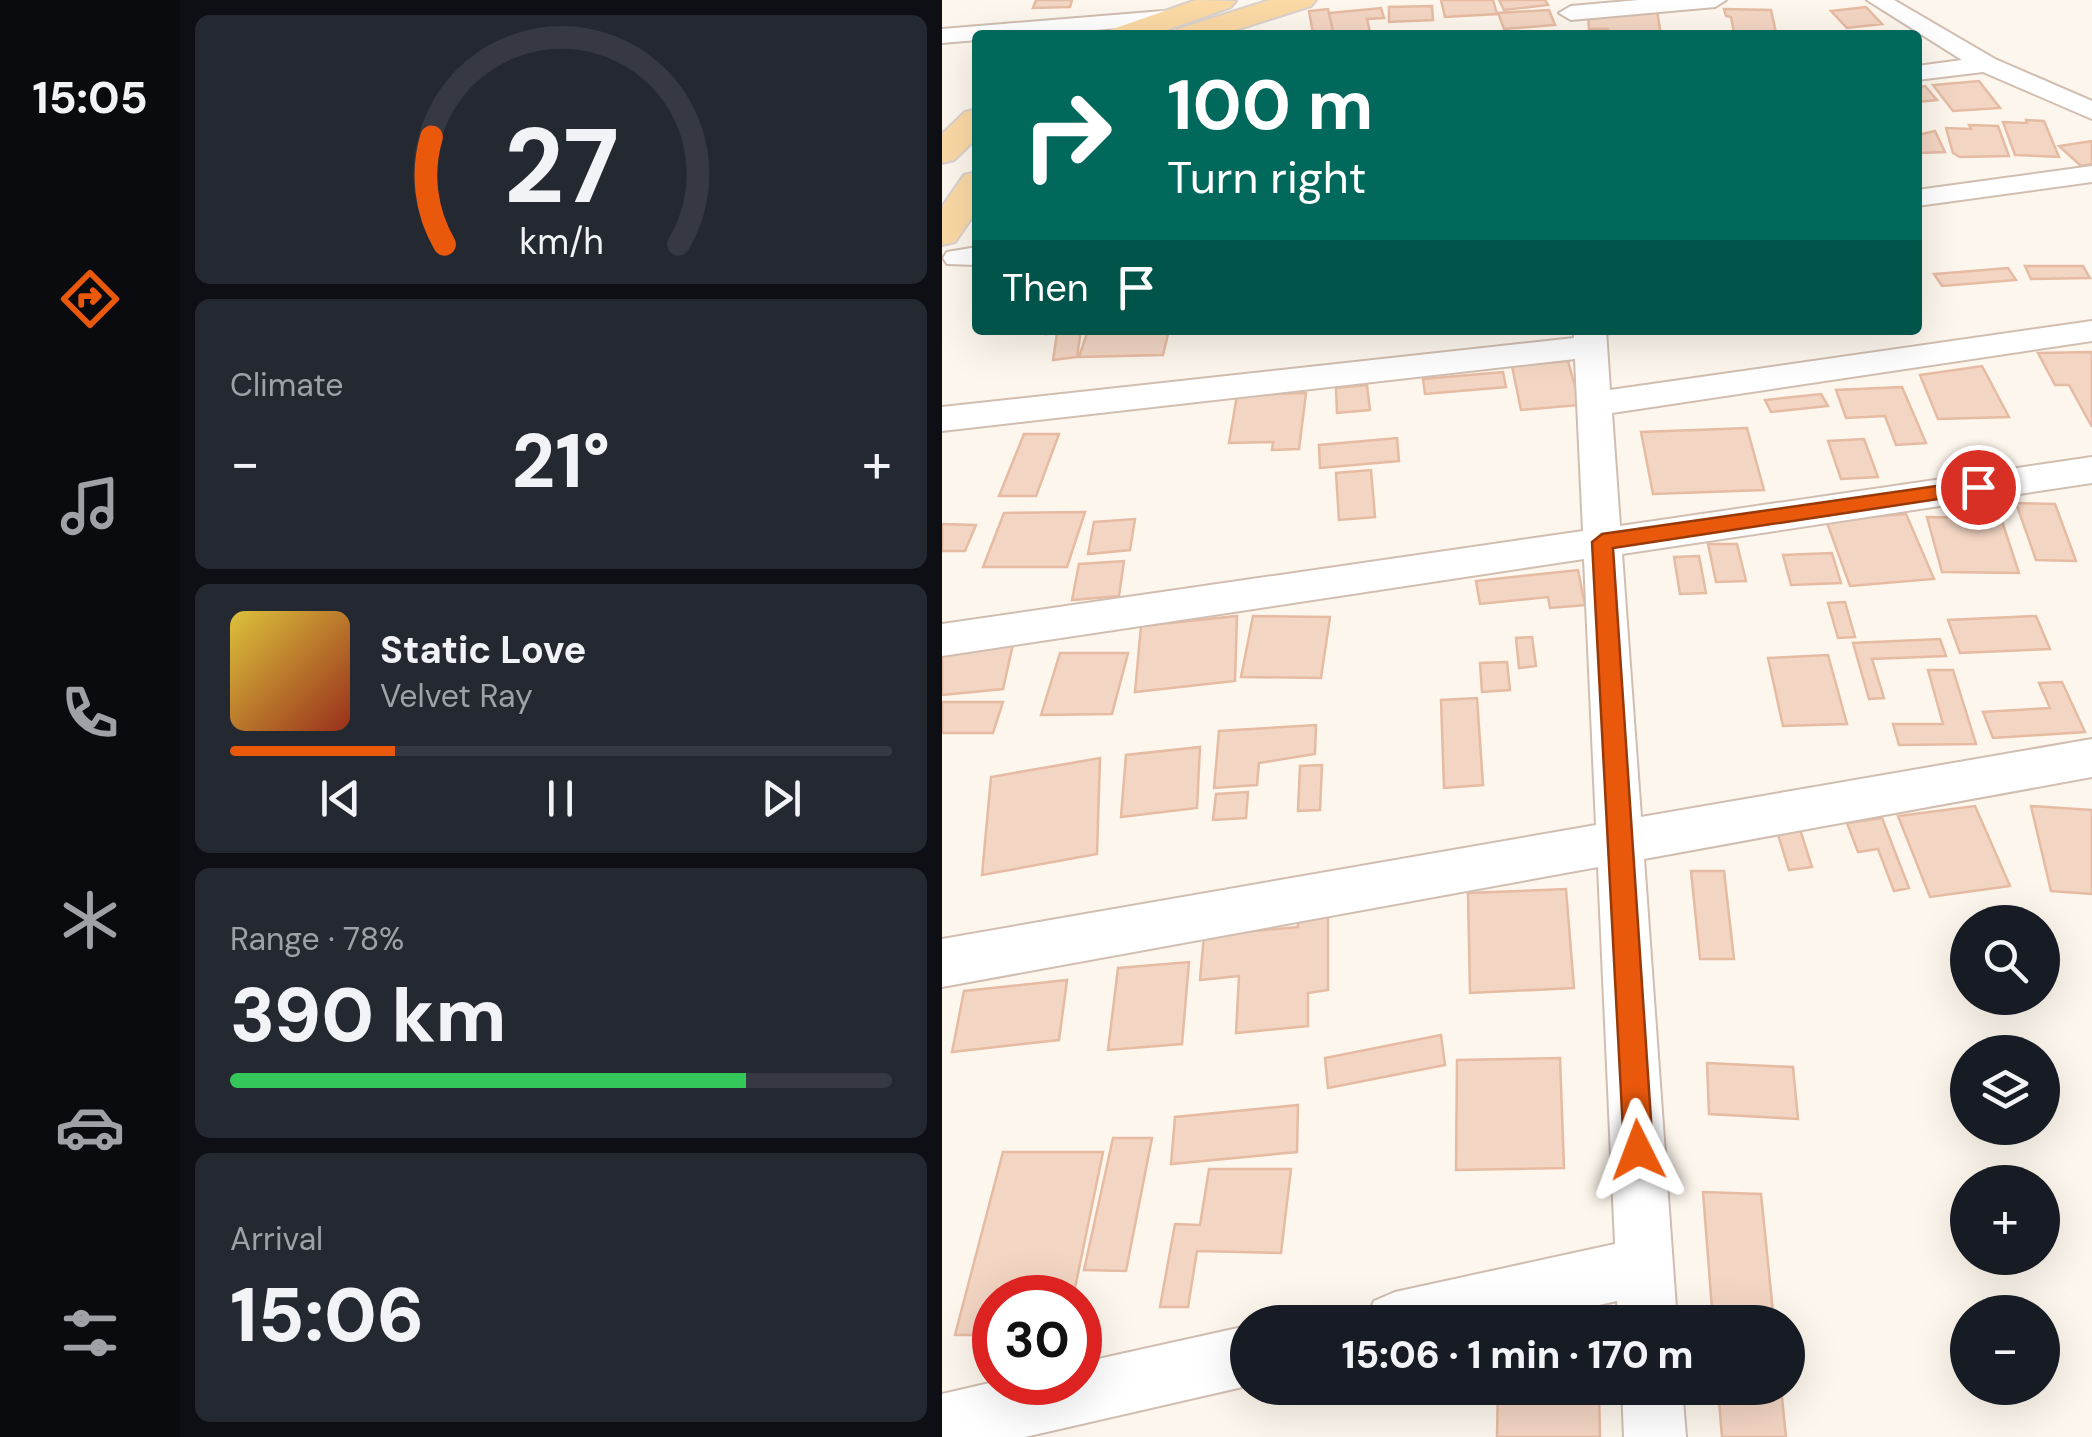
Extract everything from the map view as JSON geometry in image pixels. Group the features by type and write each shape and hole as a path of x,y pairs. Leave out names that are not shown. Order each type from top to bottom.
{"main road":[{"path":"1176,27 1224,0"},
{"path":"1176,27 1301,0"},
{"path":"942,154 972,123"},
{"path":"959,250 972,201"}],"street":[{"path":"1571,16 1715,0"},
{"path":"1878,0 1986,64 2092,111"},
{"path":"1098,30 1176,27"},
{"path":"942,36 972,35"},
{"path":"1922,73 1986,64"},
{"path":"1922,197 2092,174"},
{"path":"1594,404 2092,331"},
{"path":"942,420 1591,339 1647,1305"},
{"path":"942,640 2092,470"},
{"path":"942,963 2092,758"},
{"path":"1472,1305 1645,1266"},
{"path":"942,1425 1230,1360"},
{"path":"1653,1405 1655,1437"}],"building":[{"path":"1036,0 1072,0 1070,7 1033,8"},
{"path":"1441,0 1493,0 1497,14 1445,17"},
{"path":"1499,0 1545,0 1548,5 1504,10"},
{"path":"1432,6 1433,20 1389,22 1389,7"},
{"path":"1866,7 1882,24 1847,28 1831,11"},
{"path":"1381,8 1384,18 1367,19 1370,30 1333,30 1329,13"},
{"path":"1328,9 1333,30 1312,30 1309,11"},
{"path":"1724,9 1771,10 1775,30 1734,30 1731,17 1726,16"},
{"path":"1549,10 1555,25 1504,29 1498,13"},
{"path":"1657,11 1660,30 1589,29 1588,15"},
{"path":"1979,81 2000,108 1953,111 1933,85"},
{"path":"1925,86 1937,100 1922,102"},
{"path":"2026,120 2044,121 2059,157 2015,155 2003,122 2027,123"},
{"path":"1969,125 1998,126 2009,156 1960,157 1953,153 1946,128 1971,129"},
{"path":"1935,131 1945,152 1922,153 1922,134"},
{"path":"2092,141 2092,164 2081,166 2059,146"},
{"path":"2025,266 2083,266 2090,278 2031,279"},
{"path":"2008,268 2016,280 1942,286 1934,274"},
{"path":"1057,335 1080,335 1077,357 1053,360"},
{"path":"1086,335 1168,335 1163,355 1079,357"},
{"path":"2092,352 2092,427 2069,385 2055,385 2038,353"},
{"path":"1568,361 1580,405 1521,410 1512,366"},
{"path":"1982,366 2009,417 1938,419 1920,375"},
{"path":"1503,372 1506,387 1425,394 1423,379"},
{"path":"1367,385 1370,410 1337,413 1336,388"},
{"path":"1902,387 1926,443 1896,445 1885,416 1846,418 1836,390"},
{"path":"1306,393 1299,449 1272,450 1273,442 1229,443 1237,395"},
{"path":"1821,394 1828,406 1771,412 1765,400"},
{"path":"1747,428 1764,490 1653,494 1641,432"},
{"path":"1024,434 1059,434 1036,496 999,496"},
{"path":"1397,438 1399,461 1320,468 1319,445"},
{"path":"1864,439 1878,477 1841,479 1828,441"},
{"path":"1371,470 1375,517 1339,520 1336,473"},
{"path":"2016,503 2055,504 2076,561 2036,560"},
{"path":"1085,512 1067,567 983,567 1004,513"},
{"path":"1906,514 1934,579 1850,586 1826,520"},
{"path":"1927,517 2001,518 2019,573 1942,572"},
{"path":"1135,519 1130,550 1088,554 1094,522"},
{"path":"942,524 976,525 965,551 942,551"},
{"path":"1708,544 1737,544 1746,581 1716,582"},
{"path":"1832,553 1841,583 1791,585 1783,555"},
{"path":"1699,556 1706,593 1680,594 1674,557"},
{"path":"1124,561 1119,596 1072,600 1079,564"},
{"path":"1578,570 1585,605 1550,608 1548,597 1480,604 1476,581"},
{"path":"1845,602 1855,637 1838,638 1828,603"},
{"path":"1237,616 1235,681 1135,692 1141,626"},
{"path":"1253,616 1330,617 1321,678 1241,677"},
{"path":"2036,616 2050,649 1960,653 1948,620"},
{"path":"1532,637 1536,666 1519,668 1516,638"},
{"path":"1940,639 1946,656 1872,659 1884,698 1869,699 1853,643"},
{"path":"1013,644 1003,689 942,695 942,650"},
{"path":"1060,653 1128,653 1112,714 1041,715"},
{"path":"1828,655 1847,724 1783,726 1768,658"},
{"path":"1507,662 1510,690 1482,692 1480,663"},
{"path":"1928,670 1953,670 1976,744 1899,745 1893,724 1943,724"},
{"path":"2062,682 2085,732 1993,738 1983,712 2050,708 2039,683"},
{"path":"1477,698 1483,785 1444,788 1441,700"},
{"path":"942,702 1003,702 993,733 942,733"},
{"path":"1316,725 1315,754 1259,763 1257,785 1214,788 1219,731"},
{"path":"1200,747 1197,808 1121,817 1126,755"},
{"path":"1100,758 1097,854 982,875 991,777"},
{"path":"1322,765 1320,810 1298,811 1300,766"},
{"path":"1248,792 1246,818 1213,820 1216,794"},
{"path":"1975,806 2010,886 1930,897 1898,816"},
{"path":"2031,806 2092,810 2092,894 2051,891"},
{"path":"1882,818 1909,888 1894,891 1878,849 1858,852 1847,823"},
{"path":"1799,826 1812,867 1789,870 1776,828"},
{"path":"1691,871 1724,871 1734,959 1700,959"},
{"path":"1566,889 1574,988 1470,993 1468,893"},
{"path":"1328,908 1328,990 1308,993 1308,1026 1236,1033 1239,976 1200,980 1204,935 1298,927 1298,910"},
{"path":"1189,962 1182,1044 1108,1050 1118,968"},
{"path":"1067,980 1059,1040 952,1052 964,991"},
{"path":"1441,1035 1445,1065 1328,1088 1325,1058"},
{"path":"1560,1058 1564,1168 1456,1170 1457,1060"},
{"path":"1707,1063 1793,1067 1798,1119 1709,1114"},
{"path":"1298,1105 1297,1152 1171,1164 1175,1117"},
{"path":"1113,1138 1152,1138 1126,1271 1084,1270"},
{"path":"1003,1152 1103,1152 1078,1275 972,1275 972,1335 955,1335"},
{"path":"1209,1169 1291,1169 1281,1253 1197,1251 1188,1307 1160,1307 1175,1224 1200,1225"},
{"path":"1703,1192 1761,1194 1772,1305 1712,1305"},
{"path":"1498,1405 1599,1405 1600,1437 1497,1437"},
{"path":"1719,1405 1783,1405 1786,1437 1722,1437"}],"route":[{"path":"1638,1150 1602,542 1978,487"}]}
